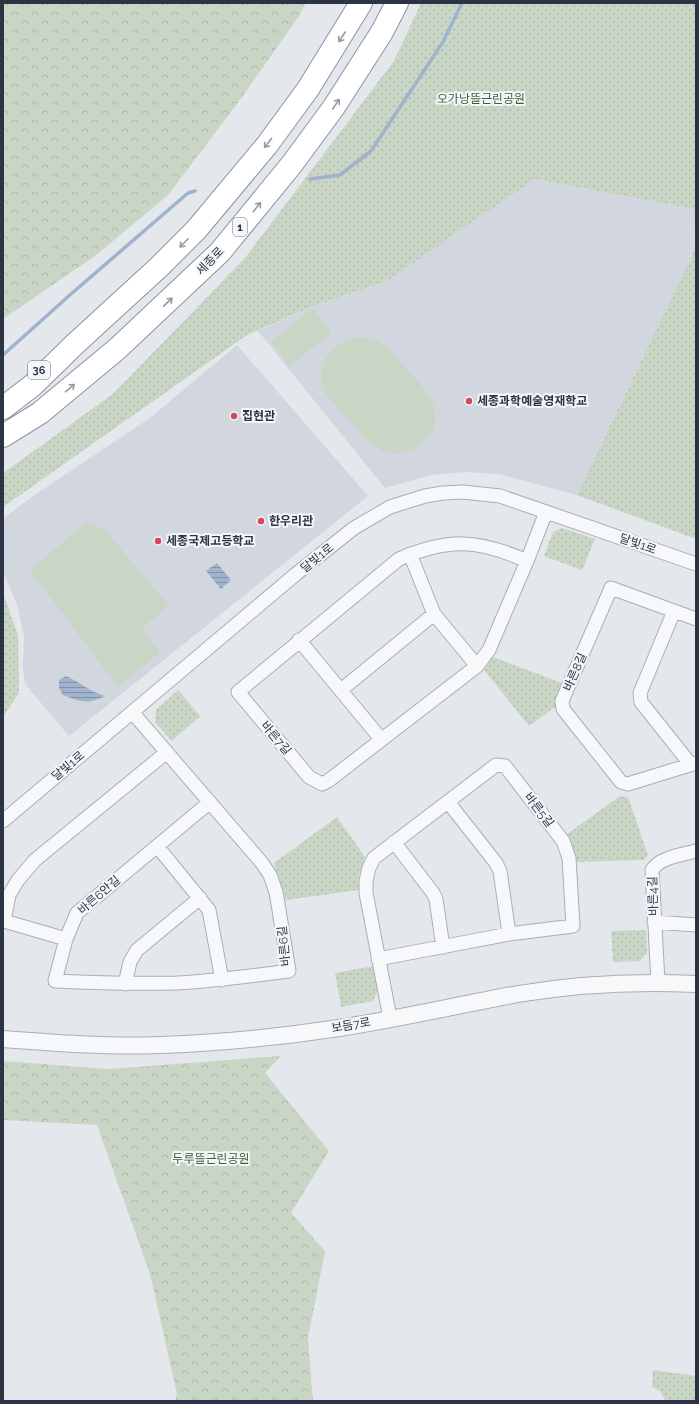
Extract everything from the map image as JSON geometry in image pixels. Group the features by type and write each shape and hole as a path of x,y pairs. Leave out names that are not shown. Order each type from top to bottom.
{"highway":[{"path":"3,408 33,386 75,344 159,267 196,230 267,145 308,89 361,3"},
{"name":"세종로","path":"3,436 40,413 117,349 220,252 292,164 334,107 382,32 397,3"},
{"name":"36","path":"3,395 75,344"},
{"path":"3,441 40,413"}],"street":[{"name":"달빛1로","path":"3,821 354,528 390,507 425,496 463,492 500,496 696,564"},
{"path":"527,561 546,512"},
{"name":"바른7길","path":"442,544 468,544 488,546 527,561 488,650 477,666 322,784 309,777 238,692 384,570 399,559 410,554 442,544"},
{"path":"410,554 434,614 477,666"},
{"name":"바른8길","path":"674,611 640,693 640,702 693,764 628,784 621,782 563,710 562,704 611,588 674,611 696,620"},
{"path":"341,690 434,614"},
{"path":"299,640 381,739"},
{"name":"바른6길","path":"55,981 125,984 222,980 289,971 276,892 270,875 262,863 132,712"},
{"path":"66,939 4,921 9,895 18,880 35,860 167,752"},
{"name":"바른5길","path":"378,959 509,934 573,926 569,858 565,845 505,766 496,765 374,858 369,868 366,881 366,893 378,959 390,1018"},
{"name":"바른6안길","path":"55,981 66,939 77,913 210,802"},
{"path":"448,802 496,863 500,871 509,934"},
{"path":"394,842 436,899 443,947"},
{"path":"157,846 209,910 222,980"},
{"name":"바른4길","path":"658,982 652,870 661,861 696,851"},
{"path":"125,984 132,956 137,950 200,898"},
{"name":"바른4길","path":"654,922 696,925"},
{"name":"보듬7로","path":"3,1039 97,1044 160,1045 258,1039 340,1028 519,994 575,986 658,982 696,984"}],"shaded area":[{"name":"세종과학예술영재학교","path":"535,179 694,209 695,249 577,495 499,474 465,472 431,475 385,488 258,331 308,308 387,281"},
{"name":"세종국제고등학교","path":"237,345 368,496 69,736 25,684 23,667 24,637 17,604 3,572 3,519 33,496 150,418"}],"green space":[{"path":"3,3 306,3 299,16 240,100 168,195 95,256 3,319"},
{"name":"오가낭뜰근린공원","path":"421,3 696,3 696,539 577,495 695,249 694,209 535,179 387,281 308,308 247,335 3,507 3,473 113,394 245,258 394,61"},
{"path":"312,308 332,332 290,366 271,342"},
{"path":"355,337 367,338 379,342 386,347 420,383 432,401 435,411 435,421 432,431 424,441 414,449 401,453 389,453 373,445 365,439 327,396 322,383 321,374 326,358 339,345"},
{"path":"86,523 105,530 169,606 142,628 160,652 118,687 30,570"},
{"path":"562,528 595,539 582,570 544,556 553,532"},
{"path":"3,593 18,635 19,693 3,717"},
{"path":"493,657 562,683 555,707 529,726 484,670"},
{"path":"178,690 200,716 172,741 155,722 156,710"},
{"path":"620,796 628,797 648,855 644,860 575,862 573,848 566,835"},
{"path":"337,817 365,857 358,878 359,890 286,900 274,863"},
{"path":"646,930 647,953 640,961 613,962 611,931"},
{"path":"374,966 378,990 373,1001 341,1007 335,973"},
{"name":"두루뜰근린공원","path":"281,1056 265,1073 329,1151 291,1213 325,1251 308,1338 313,1401 175,1401 177,1394 150,1274 97,1125 3,1120 3,1061 108,1069"},
{"path":"653,1370 696,1376 696,1401 665,1401 660,1391 652,1387"}],"water":[{"path":"217,563 231,580 221,589 206,571"},
{"path":"66,676 105,696 93,701 84,702 63,695 59,688 59,680"}],"waterway":[{"path":"310,179 340,175 371,151 443,42 462,3"},
{"path":"3,355 188,193 195,191"}],"place":[{"name":"세종과학예술영재학교","path":"469,401"},
{"name":"집현관","path":"234,416"},
{"name":"한우리관","path":"261,521"},
{"name":"세종국제고등학교","path":"158,541"}]}
